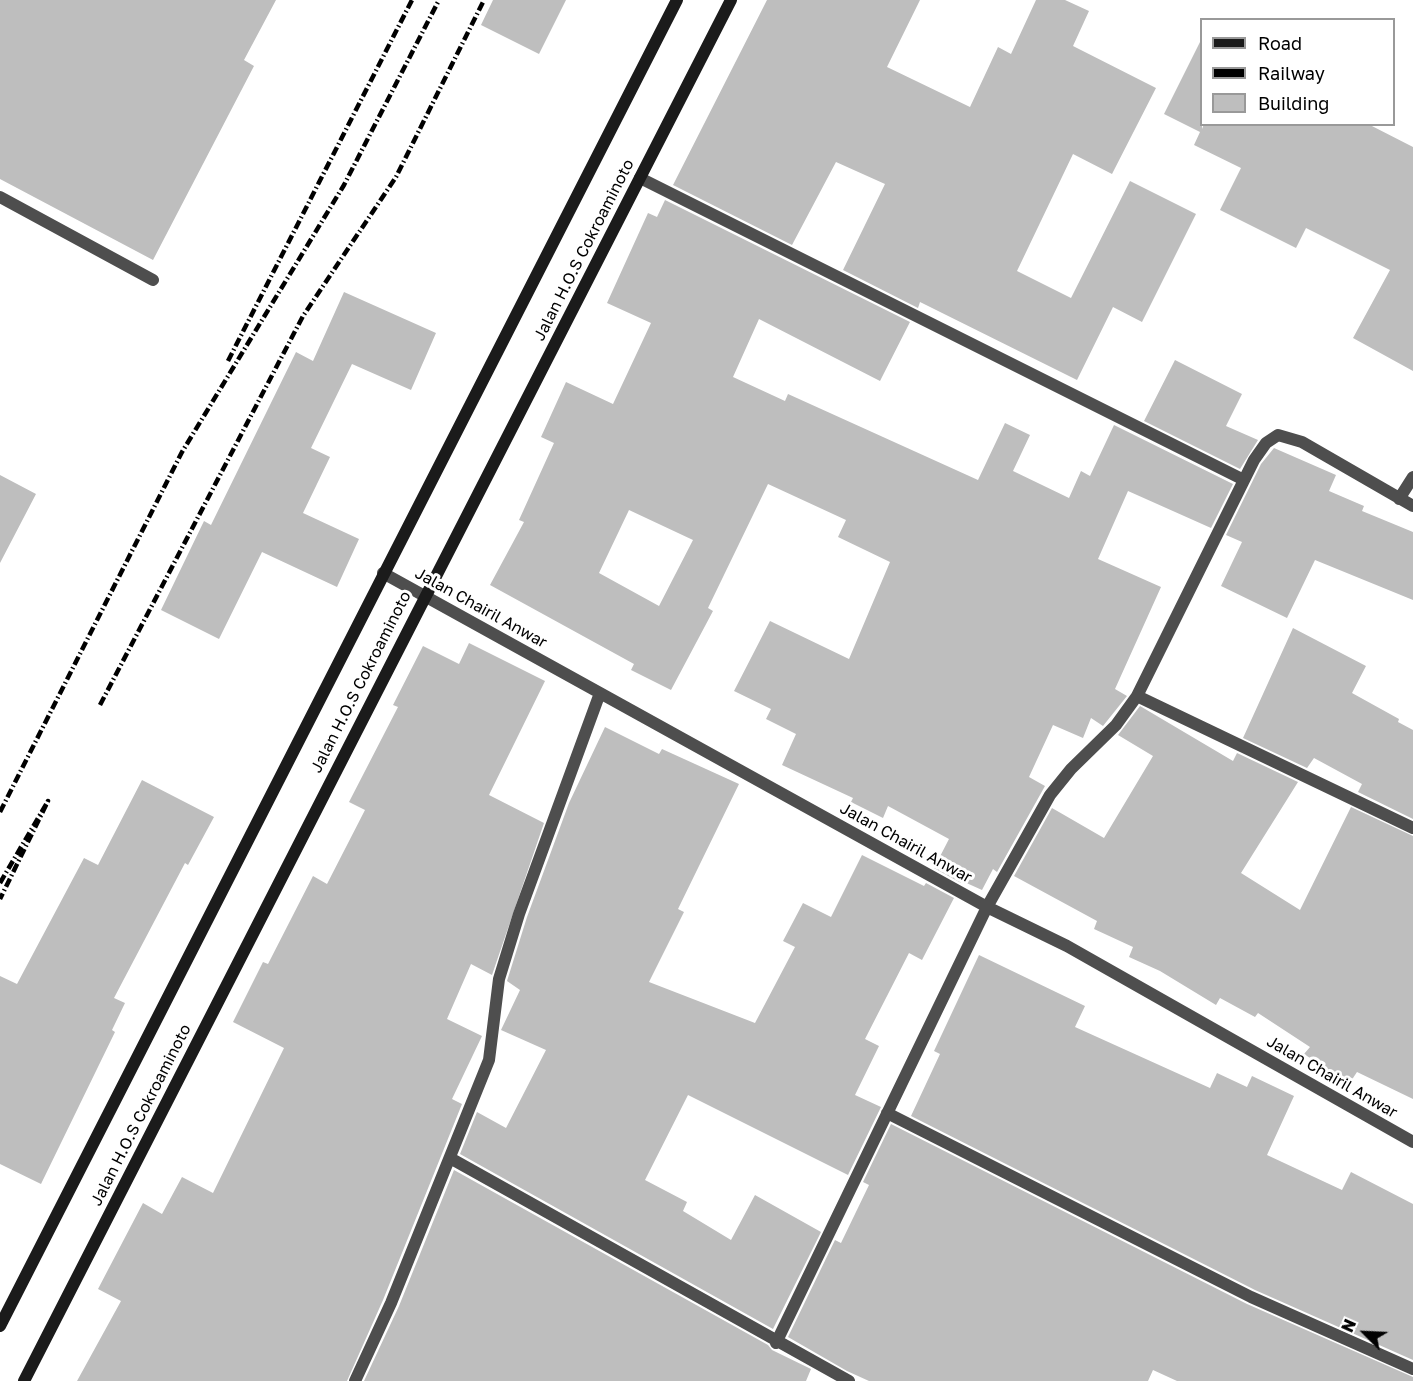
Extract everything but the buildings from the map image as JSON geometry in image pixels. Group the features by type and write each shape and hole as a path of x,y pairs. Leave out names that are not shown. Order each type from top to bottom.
{"main road":[{"name":"Jalan H.O.S Cokroaminoto","path":"0,1326 677,0"},
{"name":"Jalan H.O.S Cokroaminoto","path":"24,1381 731,0"}],"street":[{"path":"640,177 1244,480"},
{"path":"0,196 153,280"},
{"path":"776,1343 987,907 1050,795 1071,769 1116,725 1137,696 1244,480 1266,443 1278,435 1302,442 1413,506"},
{"path":"1400,499 1413,477"},
{"name":"Jalan Chairil Anwar","path":"383,573 425,594 987,907 1067,946 1413,1142"},
{"path":"356,1381 391,1303 489,1060 499,979 519,914 600,693"},
{"path":"1137,696 1413,828"},
{"path":"887,1113 1251,1297 1413,1369"},
{"path":"450,1158 776,1343 849,1381"}],"railway":[{"path":"228,361 412,0"},
{"path":"0,812 182,452 344,185 439,0"},
{"path":"100,705 303,316 396,177 484,0"},
{"path":"0,883 48,801 0,899"}]}
